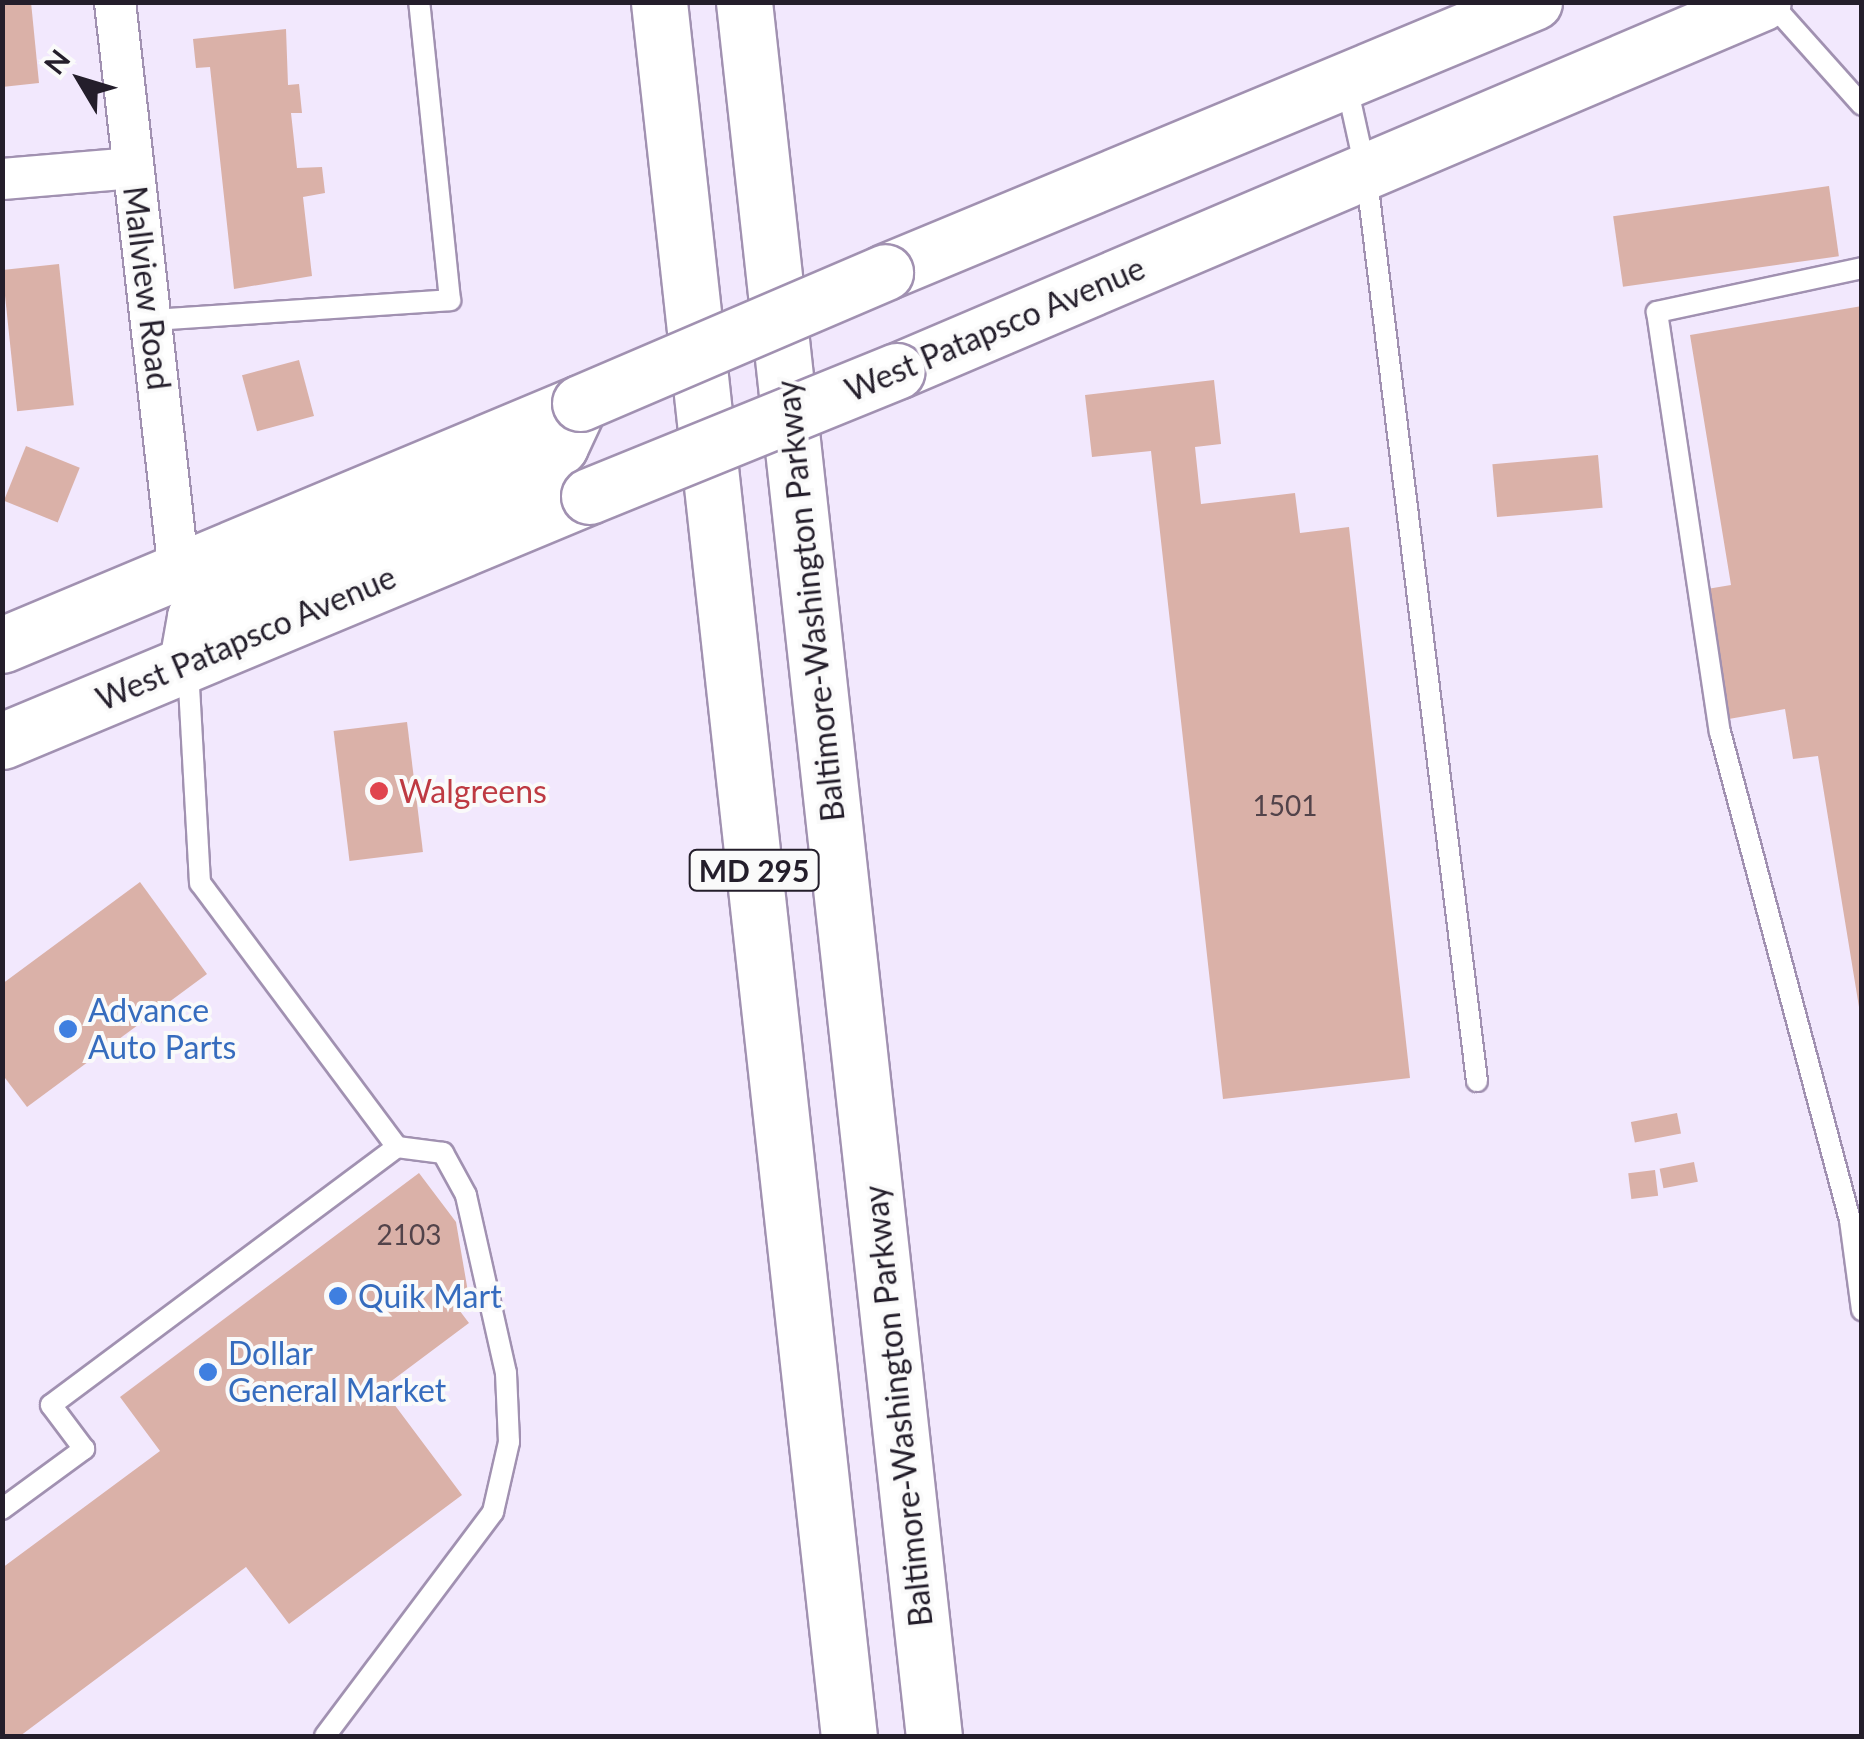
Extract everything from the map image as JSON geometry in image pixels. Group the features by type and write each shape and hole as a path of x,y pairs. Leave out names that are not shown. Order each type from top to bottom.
{"main road":[{"name":"MD 295","path":"659,2 848,1736"},
{"name":"Baltimore-Washington Parkway","path":"744,2 934,1736"},
{"path":"2,645 1534,2"},
{"name":"West Patapsco Avenue","path":"2,740 897,371 1767,2"},
{"path":"187,662 194,617 205,607 544,462 560,446 580,403"}],"street":[{"name":"Mallview Road","path":"115,2 179,573"},
{"path":"2,180 132,168"}],"lane":[{"path":"152,320 450,300 419,2"},
{"path":"1767,2 1862,105"},
{"path":"1345,80 1366,172 1477,1081"},
{"path":"1862,268 1657,312 1720,732 1850,1220 1862,1310"},
{"path":"187,662 200,882 396,1147"},
{"path":"2,1509 84,1449 52,1405 396,1147 443,1153 466,1195 506,1373 509,1442 494,1512 326,1736"}],"building":[{"path":"2,2 31,2 39,83 2,87"},
{"path":"286,29 288,85 299,84 302,113 291,113 297,168 322,167 325,193 303,197 312,276 234,289 210,67 196,68 193,39"},
{"path":"1829,186 1839,256 1623,287 1613,216"},
{"path":"59,264 74,405 17,411 2,270"},
{"path":"1862,306 1859,1007 1818,756 1793,759 1785,709 1723,720 1701,590 1731,585 1690,335"},
{"path":"299,360 314,416 257,431 242,375"},
{"path":"1214,380 1221,444 1195,447 1201,504 1295,493 1300,533 1349,527 1410,1078 1223,1099 1151,451 1092,457 1085,395"},
{"path":"26,446 80,468 58,522 4,501"},
{"path":"1598,455 1603,508 1497,517 1492,464"},
{"name":"Walgreens","path":"407,722 423,852 350,861 334,731"},
{"name":"Advance Auto Parts","path":"140,882 207,974 27,1107 2,1074 2,984"},
{"path":"1677,1113 1681,1134 1635,1143 1631,1122"},
{"path":"1694,1162 1698,1182 1663,1188 1660,1169"},
{"path":"1655,1170 1658,1196 1631,1199 1628,1173"},
{"path":"419,1173 456,1222 468,1292 453,1302 469,1323 382,1388 462,1495 289,1624 246,1567 20,1736 2,1736 2,1568 160,1451 120,1397"}],"place":[{"name":"Walgreens","path":"379,791"},
{"name":"Advance Auto Parts","path":"68,1029"},
{"name":"Quik Mart","path":"338,1296"},
{"name":"Dollar General Market","path":"208,1372"}]}
